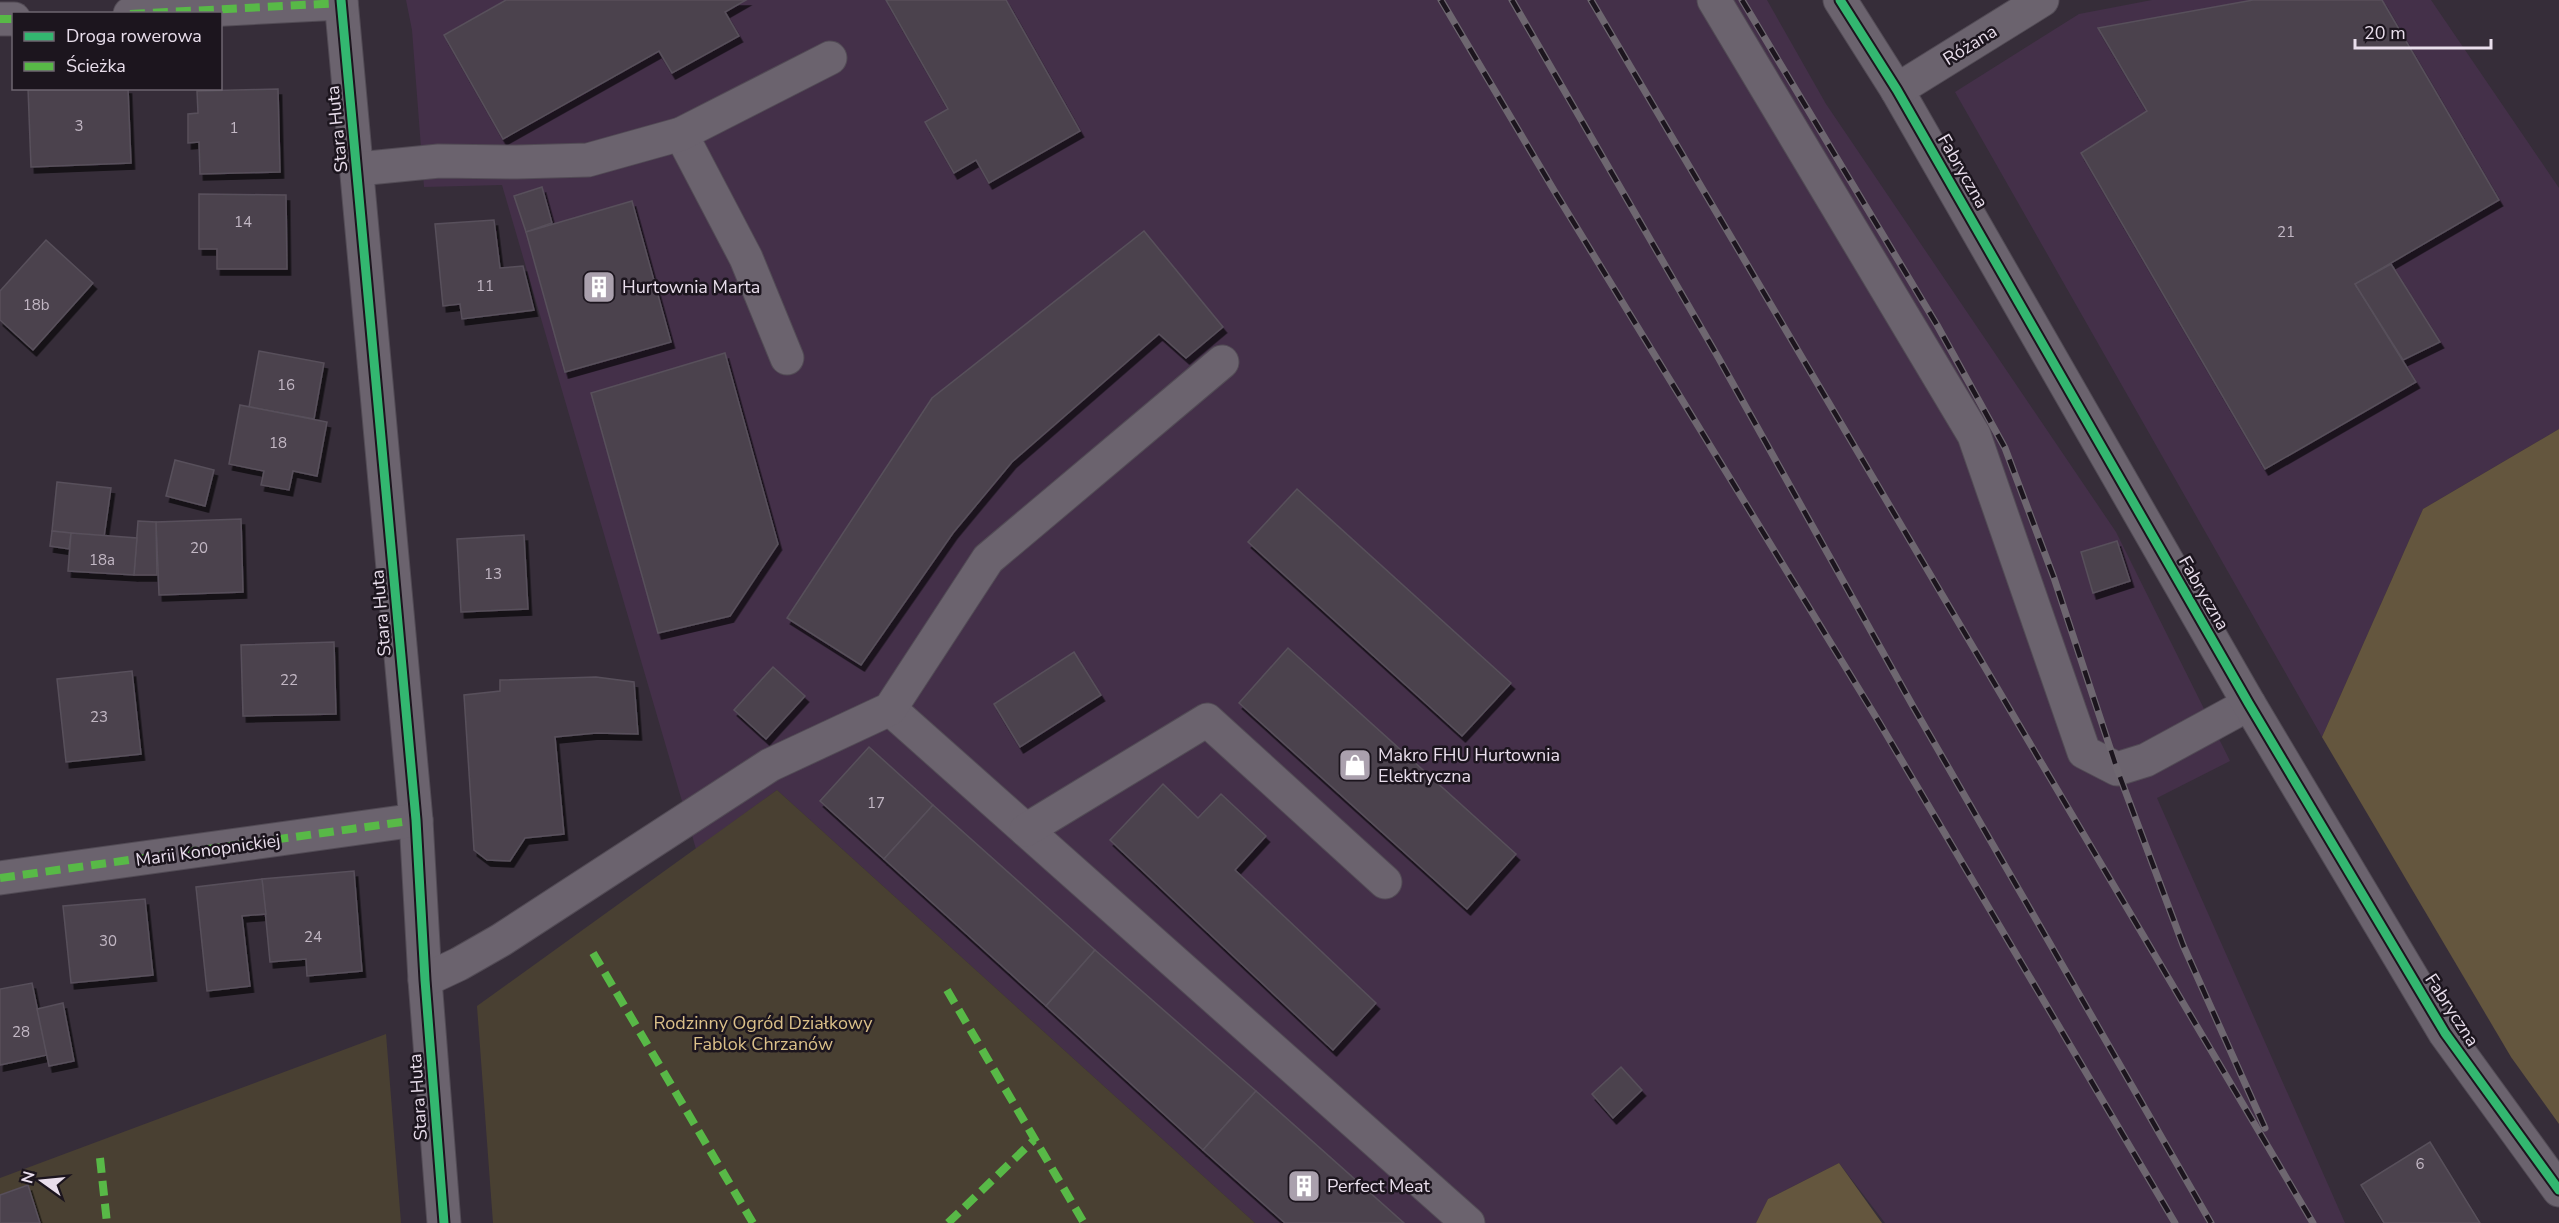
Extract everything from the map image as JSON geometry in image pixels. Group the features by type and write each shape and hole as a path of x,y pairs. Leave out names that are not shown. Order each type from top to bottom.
{"street":[{"path":"1714,0 1974,435 2084,752 2117,769 2146,760 2249,704"},
{"name":"Fabryczna","path":"1840,0 1897,90 2249,704 2445,1033 2559,1190"},
{"name":"Różana","path":"1897,90 2042,0"},
{"path":"165,12 341,2"},
{"name":"Stara Huta","path":"341,2 417,820 425,980 444,1223"},
{"path":"358,168 439,161 588,160 681,134 830,58"},
{"path":"681,134 746,258 787,358"},
{"path":"425,980 501,940 770,765 890,709 988,558 1222,362"},
{"path":"890,709 1468,1223"},
{"path":"1026,830 1207,720 1385,882"},
{"name":"Marii Konopnickiej","path":"0,878 417,820"}],"shaded area":[{"path":"406,0 1767,0 1826,104 2116,532 2230,761 2157,798 2345,1223 1885,1223 1839,1163 1768,1199 1756,1223 1255,1223 777,790 696,849 502,185 424,187 412,30"},
{"path":"2152,0 2431,0 2559,188 2559,429 2423,509 2322,737 1955,92 2079,14"},
{"path":"2559,429 2559,1124 2511,1057 2322,737 2423,509"},
{"path":"1839,1163 1882,1223 1756,1223 1768,1199"}],"green space":[{"name":"Rodzinny Ogród Działkowy Fablok Chrzanów","path":"777,790 1255,1223 493,1223 477,1006"},
{"path":"386,1034 401,1223 0,1223 0,1178"}],"building":[{"path":"506,0 746,0 725,12 739,36 672,73 659,51 503,139 444,35"},
{"path":"886,0 1006,0 1080,131 989,183 976,160 954,173 925,122 948,109"},
{"path":"2253,0 2382,0 2499,200 2355,284 2416,382 2265,469 2081,153 2147,111 2098,28"},
{"path":"278,89 280,172 200,174 199,142 188,143 188,114 198,113 197,91"},
{"path":"28,90 128,90 131,163 31,167"},
{"path":"542,187 552,223 526,232 514,196"},
{"path":"199,194 286,195 287,269 217,269 217,249 199,249"},
{"name":"Hurtownia Marta","path":"632,201 671,342 565,372 526,232"},
{"path":"494,220 500,268 523,266 534,310 462,319 460,304 443,306 435,224"},
{"path":"1144,231 1223,327 1186,358 1159,334 1012,462 953,533 861,665 787,618 932,398"},
{"path":"46,240 93,283 33,350 0,320 0,291"},
{"path":"2391,264 2440,342 2403,360 2355,284"},
{"path":"259,351 324,363 314,419 249,407"},
{"path":"725,353 778,544 730,616 658,633 591,393"},
{"path":"240,405 327,422 317,476 293,471 289,490 261,485 264,471 229,464"},
{"path":"175,460 214,470 205,506 166,496"},
{"path":"57,482 111,488 104,537 52,531"},
{"path":"1297,489 1511,683 1462,736 1248,542"},
{"path":"241,519 243,592 159,595 156,522"},
{"path":"138,521 156,522 157,575 134,575"},
{"path":"52,531 71,533 69,549 50,546"},
{"path":"71,533 137,538 134,575 68,571"},
{"path":"524,535 528,609 461,612 457,539"},
{"path":"2117,541 2130,581 2093,593 2081,552"},
{"path":"334,642 336,714 243,716 241,645"},
{"path":"1288,648 1516,854 1467,909 1239,703"},
{"path":"1074,652 1101,695 1020,747 994,704"},
{"path":"773,667 805,696 766,739 734,710"},
{"path":"132,671 141,754 66,762 57,679"},
{"path":"596,677 634,682 638,734 596,733 555,737 564,834 525,838 510,861 487,860 474,850 464,695 500,691 500,680"},
{"path":"869,747 933,805 884,859 820,801"},
{"path":"1163,784 1198,818 1221,794 1266,836 1235,870 1376,1003 1333,1050 1110,840"},
{"path":"933,805 1095,950 1046,1006 884,859"},
{"path":"354,871 362,971 307,976 306,959 270,962 262,879"},
{"path":"262,879 266,914 242,916 250,986 207,991 196,887"},
{"path":"145,899 153,975 71,983 63,906"},
{"path":"1095,950 1256,1091 1203,1150 1046,1006"},
{"path":"32,983 47,1055 0,1065 0,989"},
{"path":"63,1003 74,1061 49,1066 37,1009"},
{"path":"1621,1067 1642,1090 1613,1118 1592,1094"},
{"name":"Perfect Meat","path":"1256,1091 1404,1223 1285,1223 1203,1150"},
{"path":"2430,1142 2480,1223 2384,1223 2361,1185"},
{"path":"28,1185 40,1223 0,1223 0,1195"}],"railway":[{"path":"1441,0 1555,192 1879,722 2175,1223"},
{"path":"1512,0 1718,357 1914,708 2211,1223"},
{"path":"1591,0 2313,1223"},
{"path":"1742,0 1937,325 2005,448 2054,578 2117,769 2183,945 2265,1128"}],"marked path":[{"path":"168,12 341,3"},
{"path":"0,19 12,19"},
{"path":"0,878 416,820"},
{"path":"593,953 753,1223"},
{"path":"947,990 1084,1223"},
{"path":"948,1223 1034,1140"},
{"path":"100,1158 107,1223"}],"cycle path":[{"path":"341,0 416,820 425,980 444,1223"},
{"path":"1840,0 1897,90 2249,704 2445,1033 2559,1190"}],"place":[{"name":"Hurtownia Marta","path":"599,287"},
{"name":"Makro FHU Hurtownia Elektryczna","path":"1355,765"},
{"name":"Perfect Meat","path":"1304,1186"}]}
